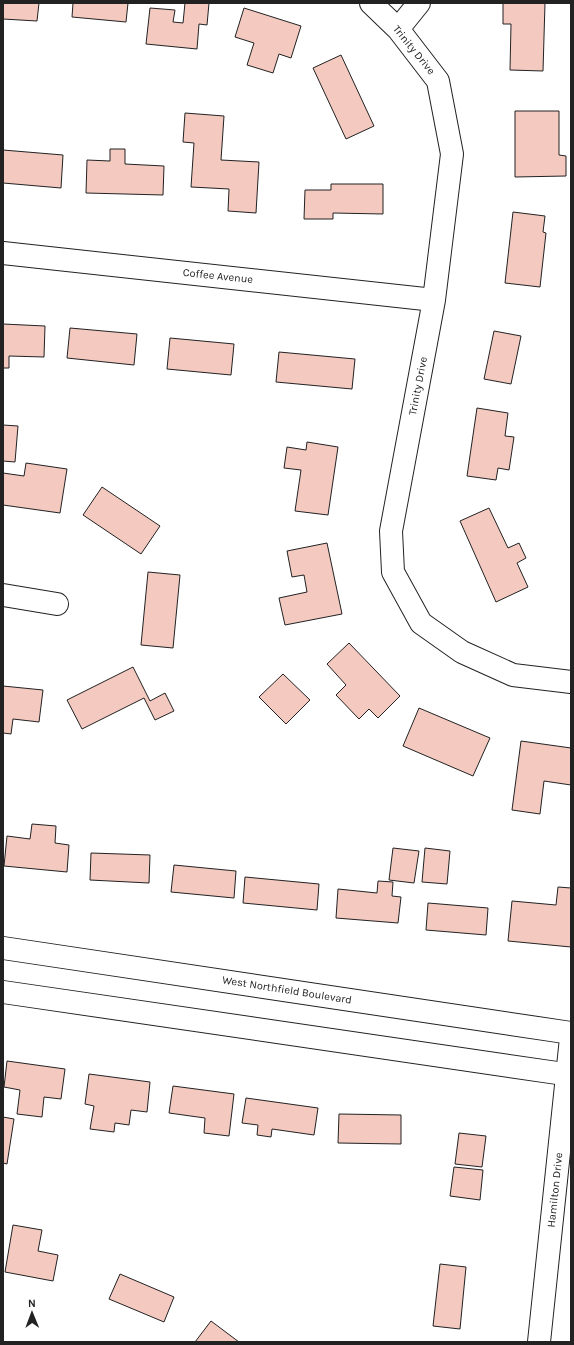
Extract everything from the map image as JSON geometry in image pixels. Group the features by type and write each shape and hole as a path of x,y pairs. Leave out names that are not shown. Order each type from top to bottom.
{"street":[{"name":"Trinity Drive","path":"371,3 398,29 438,80 452,154 434,300 391,531 393,572 421,623 462,652 513,675 571,682"},
{"path":"398,29 420,3"},
{"name":"Coffee Avenue","path":"3,252 434,300"},
{"path":"3,595 57,604"},
{"name":"West Northfield Boulevard","path":"3,948 571,1033"},
{"path":"3,992 569,1075"},
{"name":"Hamilton Drive","path":"539,1342 564,1170 571,1038"}],"building":[{"path":"3,3 39,3 37,21 3,19"},
{"path":"73,3 128,3 126,22 72,17"},
{"path":"185,3 209,3 207,25 199,24 197,49 146,44 150,8 175,10 173,22 183,23"},
{"path":"503,3 545,3 543,71 510,70 511,24 503,24"},
{"path":"244,8 301,26 291,58 279,54 273,73 247,65 254,43 235,37"},
{"path":"341,55 374,126 346,139 313,68"},
{"path":"515,111 559,111 559,155 566,156 566,176 515,177"},
{"path":"185,113 224,116 221,160 259,162 256,213 228,211 229,189 191,187 194,143 183,142"},
{"path":"110,149 125,149 125,164 164,166 163,195 86,193 87,160 110,161"},
{"path":"3,150 63,155 61,188 3,183"},
{"path":"331,184 383,184 383,214 333,213 333,219 304,219 305,190 331,190"},
{"path":"513,212 545,216 543,232 546,233 540,287 505,283"},
{"path":"3,324 45,326 44,357 9,356 9,368 3,368"},
{"path":"70,328 137,334 134,365 67,358"},
{"path":"494,331 521,336 511,384 484,379"},
{"path":"170,338 234,344 231,375 167,369"},
{"path":"279,352 355,359 352,389 276,382"},
{"path":"477,408 508,413 505,436 514,437 509,470 498,468 496,480 467,476"},
{"path":"3,425 18,426 15,462 3,461"},
{"path":"307,442 338,447 328,515 295,511 301,470 284,468 287,447 306,450"},
{"path":"26,463 67,469 60,513 3,505 3,473 24,476"},
{"path":"102,487 160,526 141,554 83,515"},
{"path":"489,508 508,548 519,543 526,558 517,563 528,587 496,602 460,521"},
{"path":"327,543 342,614 285,625 279,598 307,592 304,575 292,577 287,551"},
{"path":"148,572 180,575 173,648 141,645"},
{"path":"349,643 400,696 378,718 369,709 359,719 336,695 346,685 327,664"},
{"path":"133,667 150,701 165,693 174,711 155,720 144,698 82,729 67,700"},
{"path":"283,674 310,700 286,724 259,697"},
{"path":"3,686 43,690 39,722 13,719 11,734 3,733"},
{"path":"419,708 490,738 473,776 403,746"},
{"path":"521,741 571,748 571,785 544,781 540,814 512,810"},
{"path":"32,824 56,826 55,843 69,845 67,872 4,866 7,836 30,839"},
{"path":"393,848 419,851 414,883 389,880"},
{"path":"425,848 450,851 447,884 422,882"},
{"path":"91,853 150,855 149,883 90,880"},
{"path":"174,865 236,871 234,898 171,892"},
{"path":"245,877 319,884 317,910 243,903"},
{"path":"378,881 393,882 392,896 401,897 398,923 336,918 338,889 377,893"},
{"path":"558,887 571,888 571,947 508,941 512,901 556,905"},
{"path":"428,903 488,908 486,935 426,930"},
{"path":"7,1061 65,1069 61,1099 44,1097 42,1117 17,1114 20,1090 4,1087"},
{"path":"89,1074 150,1082 147,1112 131,1110 129,1125 115,1123 114,1132 90,1129 94,1106 85,1104"},
{"path":"173,1086 234,1094 229,1136 204,1133 205,1118 169,1113"},
{"path":"246,1098 318,1108 314,1135 272,1129 271,1137 257,1135 258,1125 242,1123"},
{"path":"339,1114 401,1115 401,1144 338,1143"},
{"path":"3,1117 14,1119 7,1164 3,1163"},
{"path":"459,1133 486,1136 482,1167 455,1164"},
{"path":"454,1167 483,1170 480,1200 450,1196"},
{"path":"13,1225 42,1230 38,1251 58,1255 53,1281 5,1272"},
{"path":"440,1264 466,1267 460,1329 433,1326"},
{"path":"120,1274 174,1297 164,1322 109,1299"},
{"path":"211,1321 239,1342 195,1342"}]}
